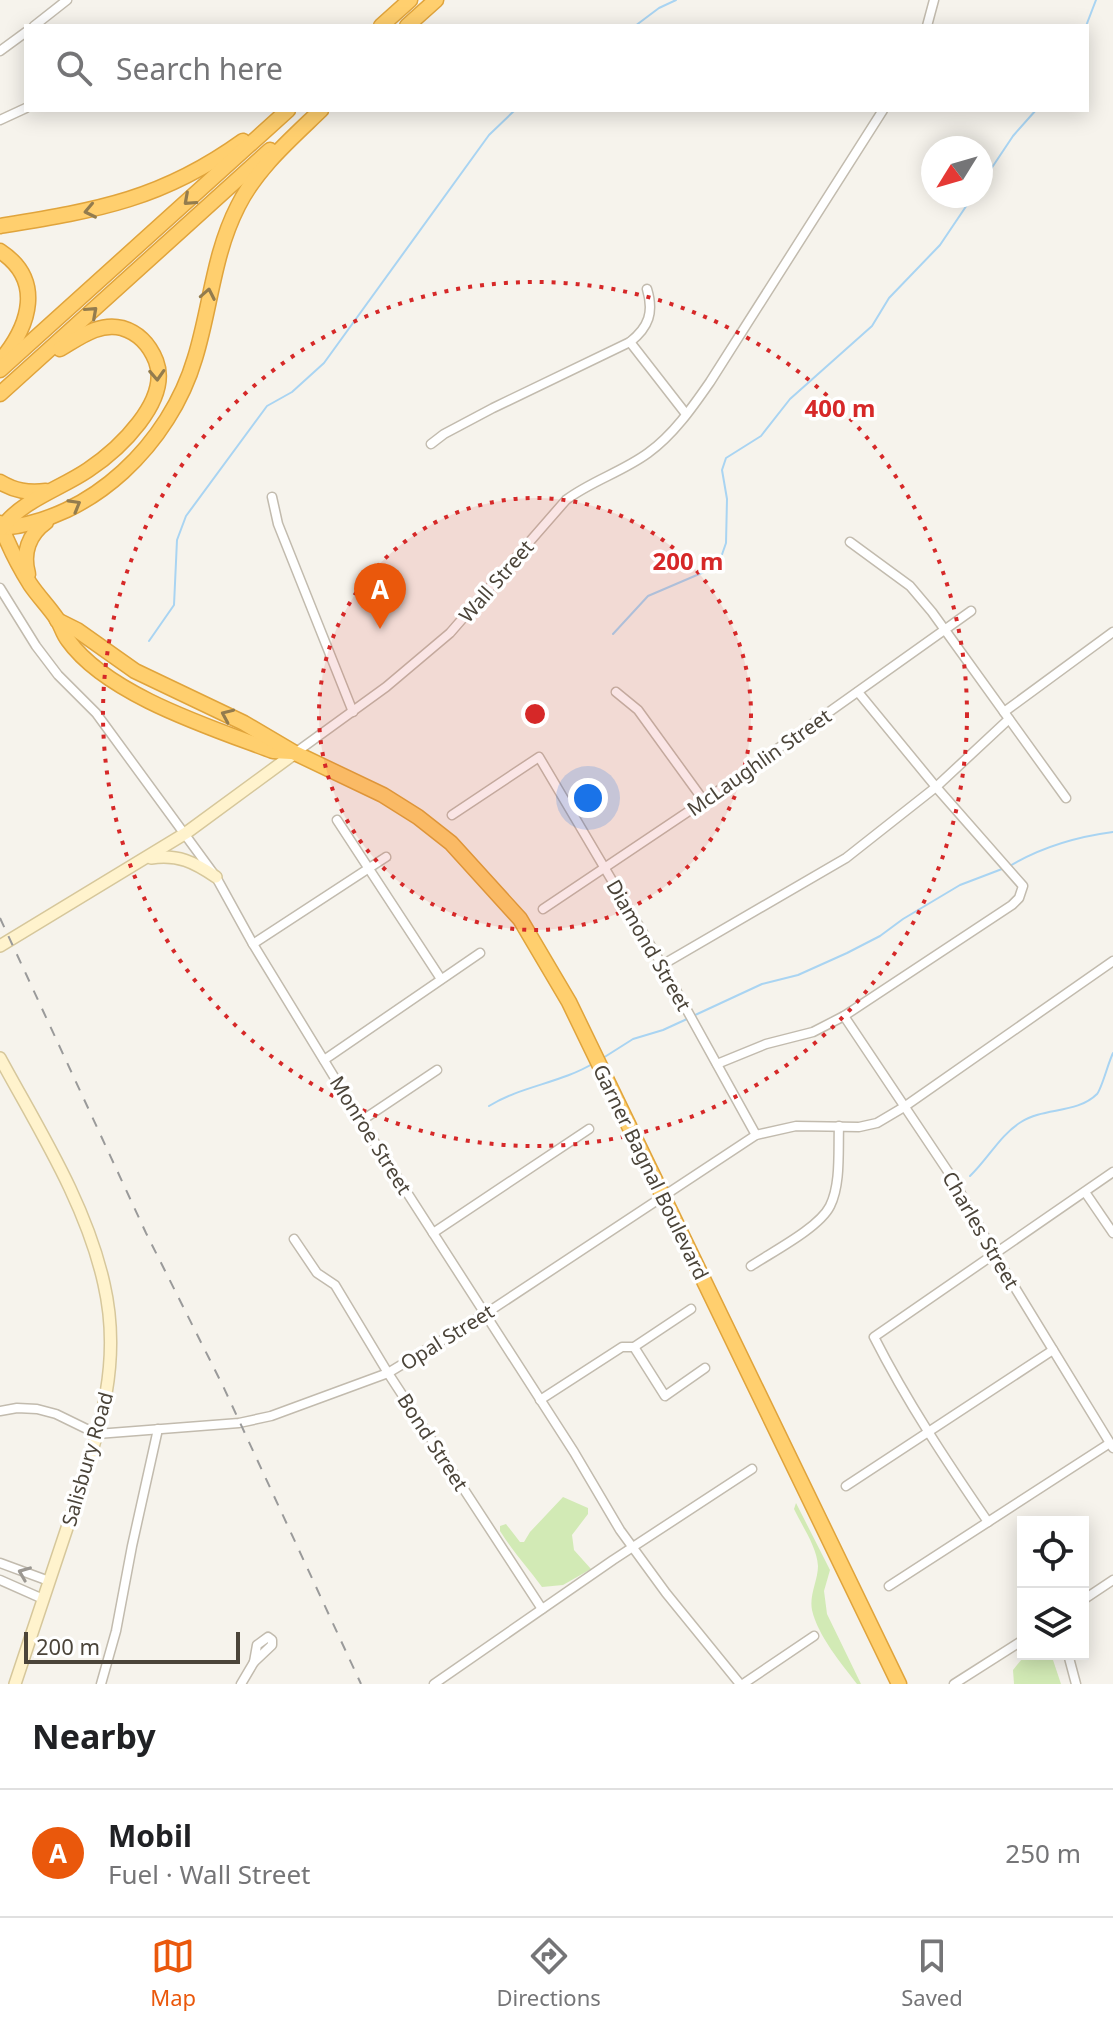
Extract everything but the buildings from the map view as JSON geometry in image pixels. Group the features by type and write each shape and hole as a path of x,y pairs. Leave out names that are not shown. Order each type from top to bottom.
{"highway":[{"path":"383,24 410,0"},
{"path":"409,24 436,0"},
{"path":"0,226 82,213 150,193 213,162 277,112"},
{"path":"0,370 286,112"},
{"path":"0,394 316,112"},
{"path":"31,586 25,565 26,551 39,527 106,486 128,467 165,422 183,391 195,358 211,280 238,206 256,177 316,112"},
{"path":"0,251 12,258 23,273 29,290 22,328 0,361"},
{"path":"1,526 12,514 88,470 113,451 152,403 158,386 158,368 152,351 140,337 125,329 106,326 89,332 34,364"},
{"path":"0,482 14,490 31,493 61,486"},
{"path":"1,526 26,526 50,519"},
{"name":"Garner Bagnal Boulevard","path":"1,526 31,586 57,620 77,630 135,671 383,795 451,843 499,893 537,943 569,1002 899,1684"}],"street":[{"path":"37,24 67,0"},
{"path":"928,24 934,0"},
{"path":"0,51 24,33"},
{"path":"0,120 24,109"},
{"name":"Wall Street","path":"0,946 186,833 353,712 450,633 566,500 585,486 648,453 686,414 710,382 882,112"},
{"path":"431,444 493,408 630,342 642,332 650,319 651,304 647,289"},
{"path":"630,342 686,414"},
{"path":"272,497 278,524 353,712"},
{"path":"850,542 910,586 945,629 1066,798"},
{"name":"Monroe Street","path":"0,588 45,658 96,713 216,877 253,944 361,1121 632,1549 741,1684"},
{"name":"McLaughlin Street","path":"543,909 704,801 971,611"},
{"path":"662,965 827,871 936,787 1007,716 1113,632"},
{"path":"616,692 638,710 704,801"},
{"path":"717,1064 766,1044 813,1032 844,1016 1019,898 1023,886 858,692"},
{"name":"Diamond Street","path":"452,815 539,757 662,965 756,1135"},
{"path":"337,820 441,979"},
{"path":"146,859 167,856 185,858 216,877"},
{"path":"253,944 386,857"},
{"path":"324,1060 480,953"},
{"path":"756,1135 796,1126 859,1127 877,1123 1113,961"},
{"name":"Charles Street","path":"844,1016 951,1176 995,1255 1112,1445"},
{"name":"Salisbury Road","path":"0,1058 67,1183 89,1233 108,1308 110,1379 97,1434 15,1684"},
{"path":"361,1121 437,1070"},
{"path":"751,1266 817,1221 829,1208 835,1191 839,1126"},
{"path":"433,1233 589,1129"},
{"name":"Opal Street","path":"97,1434 239,1423 271,1416 388,1373 485,1314 756,1135"},
{"path":"988,1522 927,1432 874,1337 1113,1172"},
{"path":"1085,1192 1113,1233"},
{"name":"Bond Street","path":"294,1239 317,1273 335,1285 388,1373 542,1609"},
{"path":"540,1400 622,1347 634,1347 691,1309"},
{"path":"634,1347 665,1396 705,1368"},
{"path":"846,1486 1053,1350"},
{"path":"0,1411 37,1409 56,1414 97,1434"},
{"path":"101,1684 116,1631 158,1429"},
{"path":"889,1586 1112,1445"},
{"path":"434,1684 752,1469"},
{"path":"0,1563 49,1581"},
{"path":"0,1580 43,1599"},
{"path":"1089,1596 1113,1580"},
{"path":"741,1684 814,1636"},
{"path":"954,1684 1017,1644"},
{"path":"1070,1660 1076,1684"},
{"path":"241,1684 254,1662"}],"green space":[{"path":"563,1497 588,1508 588,1514 572,1535 574,1550 591,1569 563,1585 542,1587 505,1539 500,1526 506,1524 520,1542 524,1542"},
{"path":"796,1503 830,1570 824,1591 827,1614 861,1684 857,1684 837,1658 815,1620 811,1604 818,1571 817,1559 794,1509"},
{"path":"1021,1660 1053,1660 1061,1684 1014,1684 1013,1670"}],"waterway":[{"path":"638,24 676,0"},
{"path":"1087,24 1096,0"},
{"path":"149,641 174,605 177,540 186,516 267,406 292,392 324,363 489,135 513,112"},
{"path":"993,166 1034,112"},
{"path":"613,634 648,596 718,566 726,543 727,499 722,470 726,458 761,436 790,399 872,326 889,298 940,245 965,208"},
{"path":"1008,867 1059,844 1113,832"},
{"path":"693,1016 762,984 798,975 847,953 880,936 960,885 1002,869"},
{"path":"603,1058 633,1039 687,1019"},
{"path":"970,1176 1021,1122 1040,1114 1080,1105 1097,1094 1113,1053"},
{"path":"489,1106 594,1063"}],"railway":[{"path":"0,918 361,1684"}],"place":[{"name":"Mobil","path":"380,629"}]}
